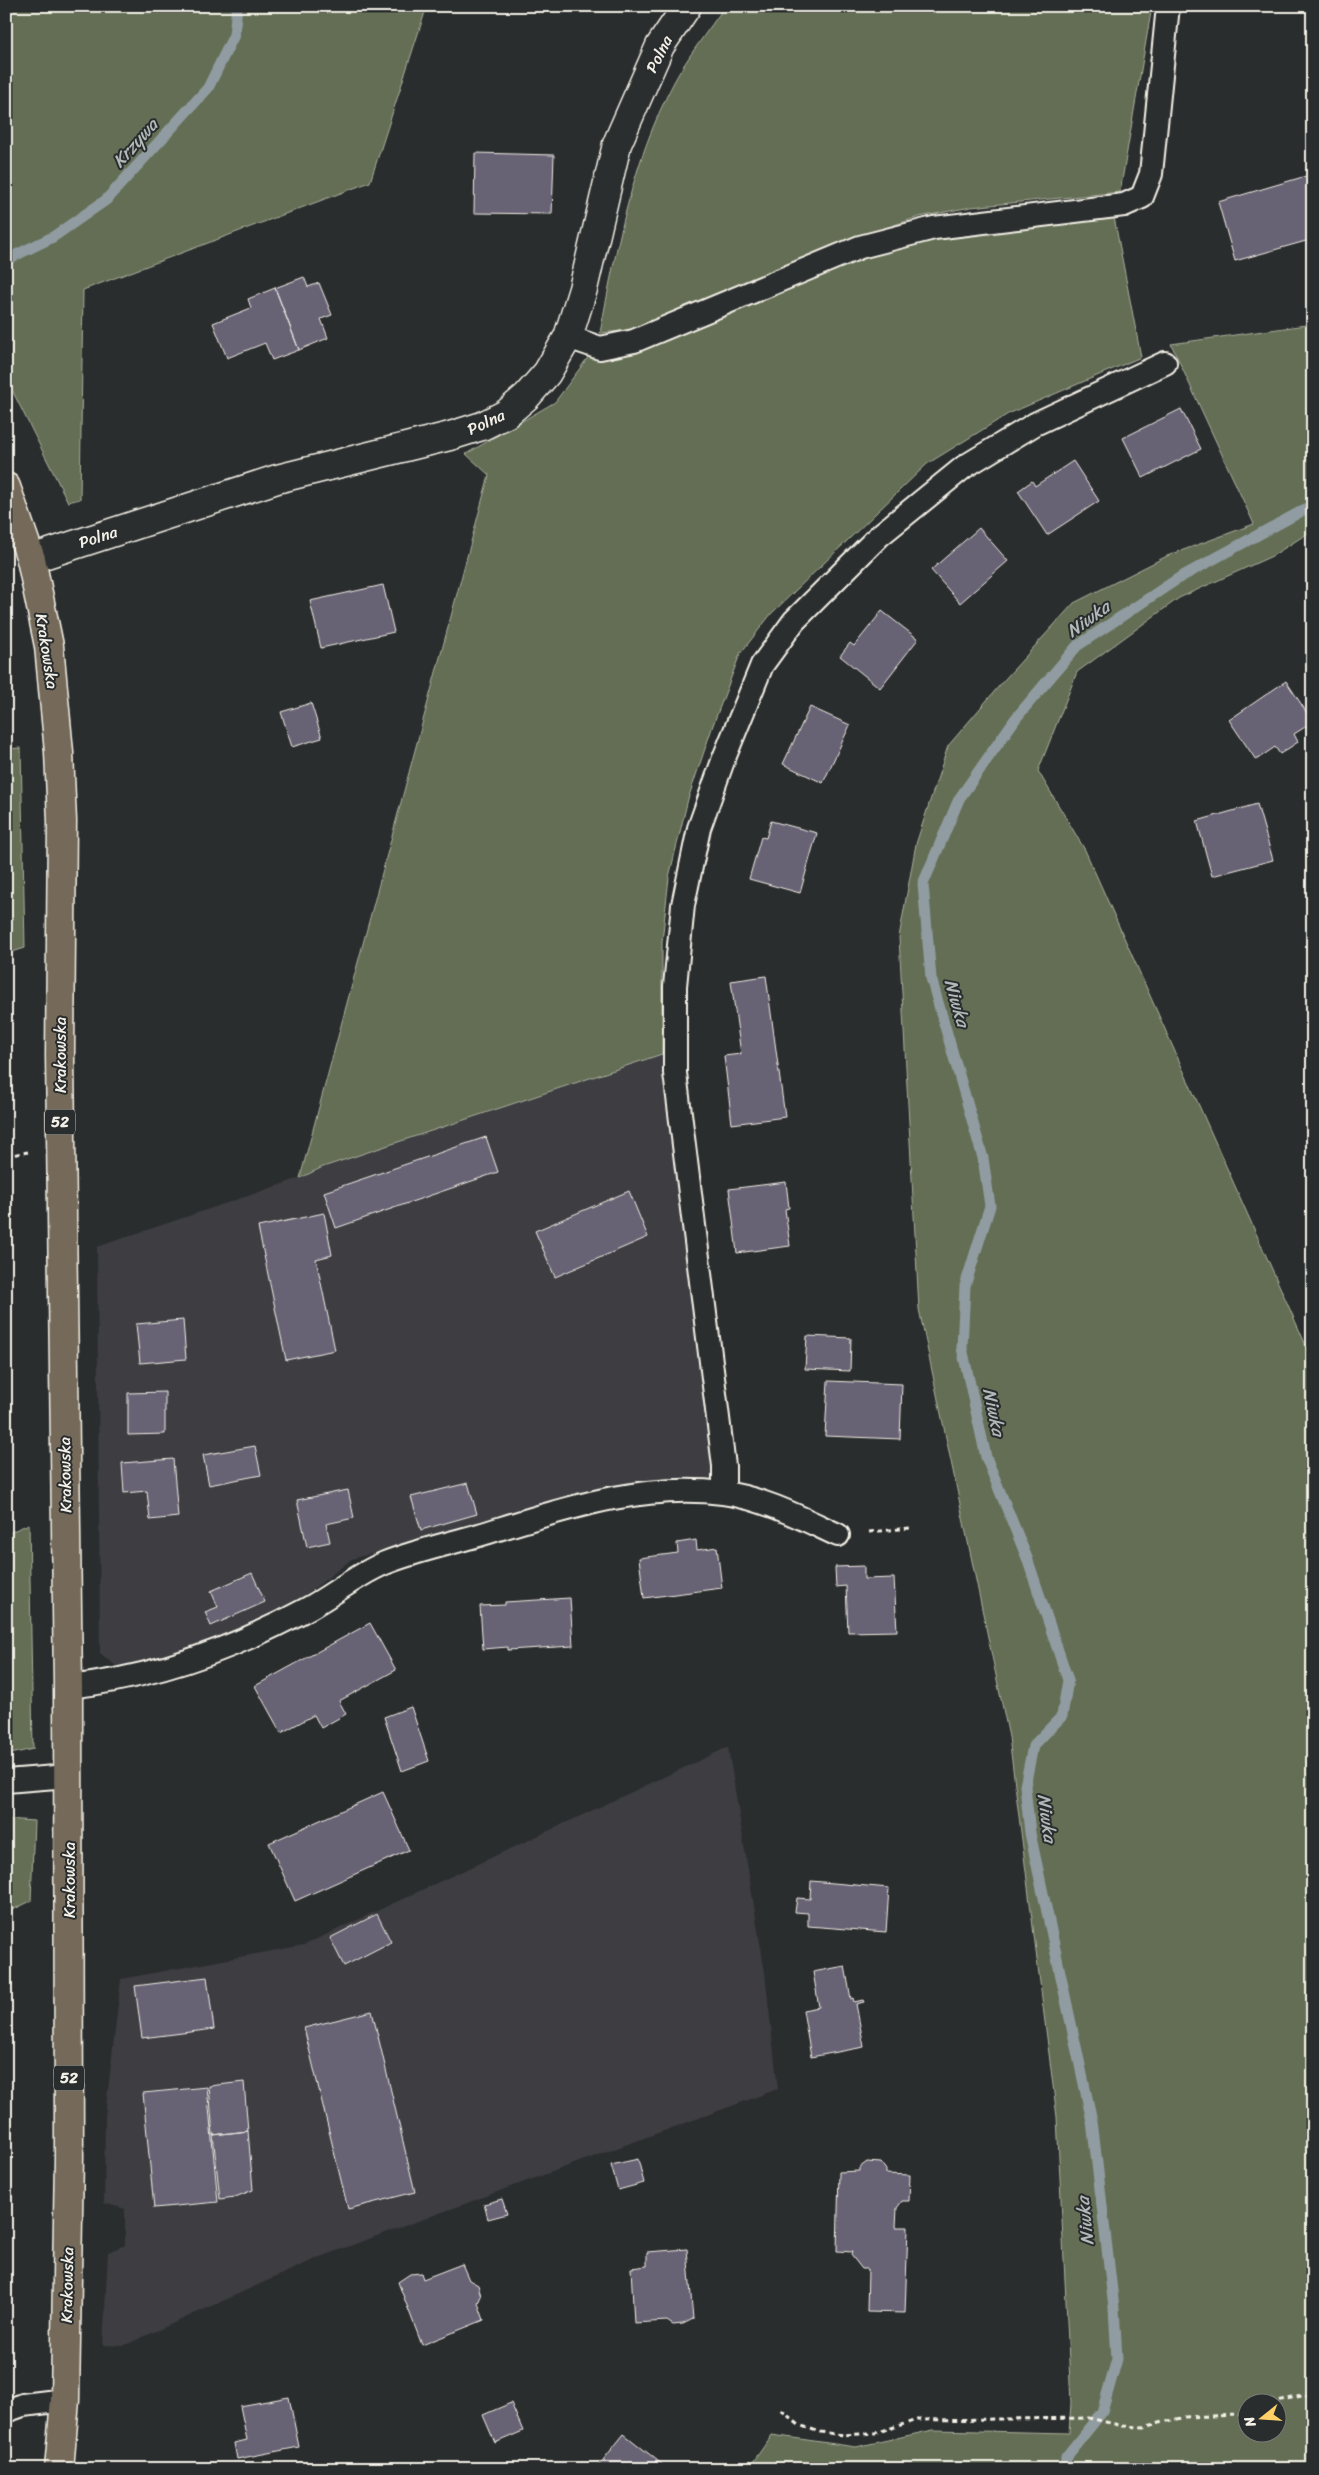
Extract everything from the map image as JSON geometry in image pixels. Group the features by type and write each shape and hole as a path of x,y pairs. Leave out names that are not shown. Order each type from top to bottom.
{"main road":[{"name":"Krakowska","path":"6,487 31,558 49,646 59,752 62,821 60,1055 68,1687 69,2156 65,2400 59,2469"}],"street":[{"name":"Polna","path":"31,558 278,479 450,436 482,426 506,414 527,396 547,373 568,337 583,289 617,144 660,46 687,6"}],"lane":[{"path":"568,337 600,348 634,340 860,247 934,228 1124,205 1142,197 1151,174 1168,6"},
{"path":"724,1493 724,1466 676,1073 675,986 683,905 699,828 724,758 762,665 794,621 879,536 964,467 1027,429 1165,363"},
{"path":"68,1687 115,1682 177,1666 248,1637 307,1609 384,1564 576,1506 661,1490 724,1493 775,1506 838,1535"},
{"path":"6,1781 68,1776"},
{"path":"6,2410 23,2405 65,2400"}],"path":[{"path":"838,1535 910,1528"},
{"path":"1286,2399 1313,2394"},
{"path":"781,2410 799,2425 820,2432 844,2435 875,2433 918,2420 1089,2418 1122,2426 1143,2426 1185,2417 1236,2414"}],"shaded area":[{"path":"662,1054 716,1458 713,1483 399,1546 352,1559 303,1597 243,1626 174,1654 116,1666 100,1653 97,1247 300,1178 323,1167"},
{"path":"728,1747 765,1973 778,2089 320,2257 123,2346 103,2345 108,2252 125,2245 125,2209 104,2203 105,2116 121,1979 304,1945"}],"green space":[{"path":"6,6 427,6 370,182 83,290 80,499 68,502 6,378"},
{"path":"725,6 1152,6 1120,192 971,207 919,217 854,238 632,330 600,333 620,236 647,143 659,112 674,82"},
{"path":"1114,217 1141,357 1008,414 927,464 771,614 740,654 688,799 669,877 662,942 662,1054 323,1167 300,1178 489,475 466,454 555,402 589,356 861,257 935,238"},
{"path":"1313,324 1313,530 1272,556 1179,598 1077,672 1038,771 1085,850 1313,1361 1313,2469 748,2469 772,2435 856,2447 933,2430 1069,2433 1071,2403 1057,2117 1009,1737 919,1309 899,937 916,844 948,746 1005,679 1074,603 1167,556 1254,524 1171,344"},
{"path":"21,748 25,948 6,954 6,749"},
{"path":"29,1524 33,1749 6,1755 6,1534"},
{"path":"6,1819 34,1821 31,1901 6,1913"}],"building":[{"path":"475,153 554,155 552,214 474,213"},
{"path":"1313,174 1313,239 1235,261 1218,202"},
{"path":"304,277 308,287 319,283 332,315 321,319 328,338 299,350 275,288"},
{"path":"275,288 299,350 272,360 265,343 227,358 213,323 251,308 248,299"},
{"path":"1181,409 1201,449 1143,478 1123,438"},
{"path":"1073,461 1099,501 1047,535 1018,491 1032,481 1035,486"},
{"path":"979,528 1008,561 960,603 931,570"},
{"path":"383,585 394,632 321,648 310,601"},
{"path":"882,611 918,639 880,688 840,656 850,643 854,646"},
{"path":"1286,681 1313,722 1294,734 1298,742 1280,754 1275,747 1256,760 1229,720"},
{"path":"311,703 322,738 292,747 281,712"},
{"path":"810,707 850,725 823,783 783,764"},
{"path":"1257,804 1273,860 1212,876 1197,821"},
{"path":"771,821 817,833 800,893 749,879 761,837 766,838"},
{"path":"766,976 785,1117 732,1124 724,1056 741,1054 731,981"},
{"path":"486,1137 498,1172 336,1228 324,1192"},
{"path":"786,1182 789,1208 785,1209 790,1246 737,1253 729,1189"},
{"path":"629,1191 648,1237 555,1277 535,1231"},
{"path":"324,1213 332,1255 316,1259 335,1350 286,1360 258,1227"},
{"path":"183,1320 186,1359 140,1363 136,1324"},
{"path":"807,1336 851,1338 850,1371 805,1369"},
{"path":"828,1381 902,1384 900,1439 825,1436"},
{"path":"165,1392 165,1434 128,1435 128,1393"},
{"path":"255,1446 261,1475 209,1485 203,1455"},
{"path":"173,1459 178,1517 150,1520 147,1491 124,1493 122,1463"},
{"path":"468,1483 477,1514 421,1530 411,1497"},
{"path":"348,1490 354,1518 326,1524 330,1542 307,1547 297,1500"},
{"path":"696,1540 697,1550 717,1547 722,1588 644,1598 639,1558 678,1553 677,1543"},
{"path":"864,1566 864,1579 894,1578 897,1631 848,1632 846,1586 836,1587 835,1567"},
{"path":"252,1573 265,1602 211,1626 205,1612 218,1607 211,1591"},
{"path":"570,1598 573,1646 508,1650 508,1647 483,1649 480,1606 505,1605 505,1602"},
{"path":"370,1623 396,1670 339,1701 346,1714 321,1728 314,1715 281,1733 255,1686"},
{"path":"411,1707 429,1761 402,1771 384,1717"},
{"path":"383,1792 409,1850 295,1901 269,1843"},
{"path":"811,1881 889,1888 886,1932 808,1926 808,1913 795,1912 797,1898 810,1899"},
{"path":"377,1914 391,1942 344,1966 330,1938"},
{"path":"845,1966 851,1999 853,1998 854,2002 863,2000 864,2002 856,2004 864,2047 811,2057 803,2010 819,2007 813,1972"},
{"path":"207,1977 214,2029 142,2038 135,1986"},
{"path":"372,2011 415,2192 348,2209 304,2028"},
{"path":"244,2082 248,2131 213,2135 209,2086"},
{"path":"207,2087 218,2202 154,2208 143,2093"},
{"path":"248,2131 253,2190 235,2197 220,2199 213,2135"},
{"path":"638,2159 644,2183 618,2190 611,2165"},
{"path":"867,2162 881,2163 886,2170 886,2174 910,2175 909,2201 902,2201 897,2208 896,2227 908,2227 905,2313 867,2312 868,2269 862,2269 851,2255 852,2252 837,2251 839,2172 859,2171 859,2168"},
{"path":"502,2199 507,2214 488,2219 484,2204"},
{"path":"687,2249 693,2319 683,2324 673,2325 667,2321 634,2323 631,2268 647,2266 647,2252"},
{"path":"462,2264 469,2280 478,2285 481,2296 478,2303 484,2320 422,2345 398,2282 410,2274 421,2273 423,2279"},
{"path":"289,2397 299,2447 237,2459 234,2443 247,2440 240,2406"},
{"path":"511,2403 523,2431 495,2443 483,2415"},
{"path":"624,2434 668,2469 603,2469 599,2465"}],"waterway":[{"name":"Krzywa","path":"6,260 53,237 106,200 208,88 234,35 237,6"},
{"name":"Niwka","path":"1065,2469 1066,2457 1102,2412 1117,2359 1114,2308 1092,2121 1030,1833 1025,1786 1033,1746 1062,1716 1068,1680 1027,1558 986,1457 962,1348 965,1286 990,1206 983,1158 931,978 923,884 959,799 1016,718 1077,646 1179,578 1313,505"}]}
